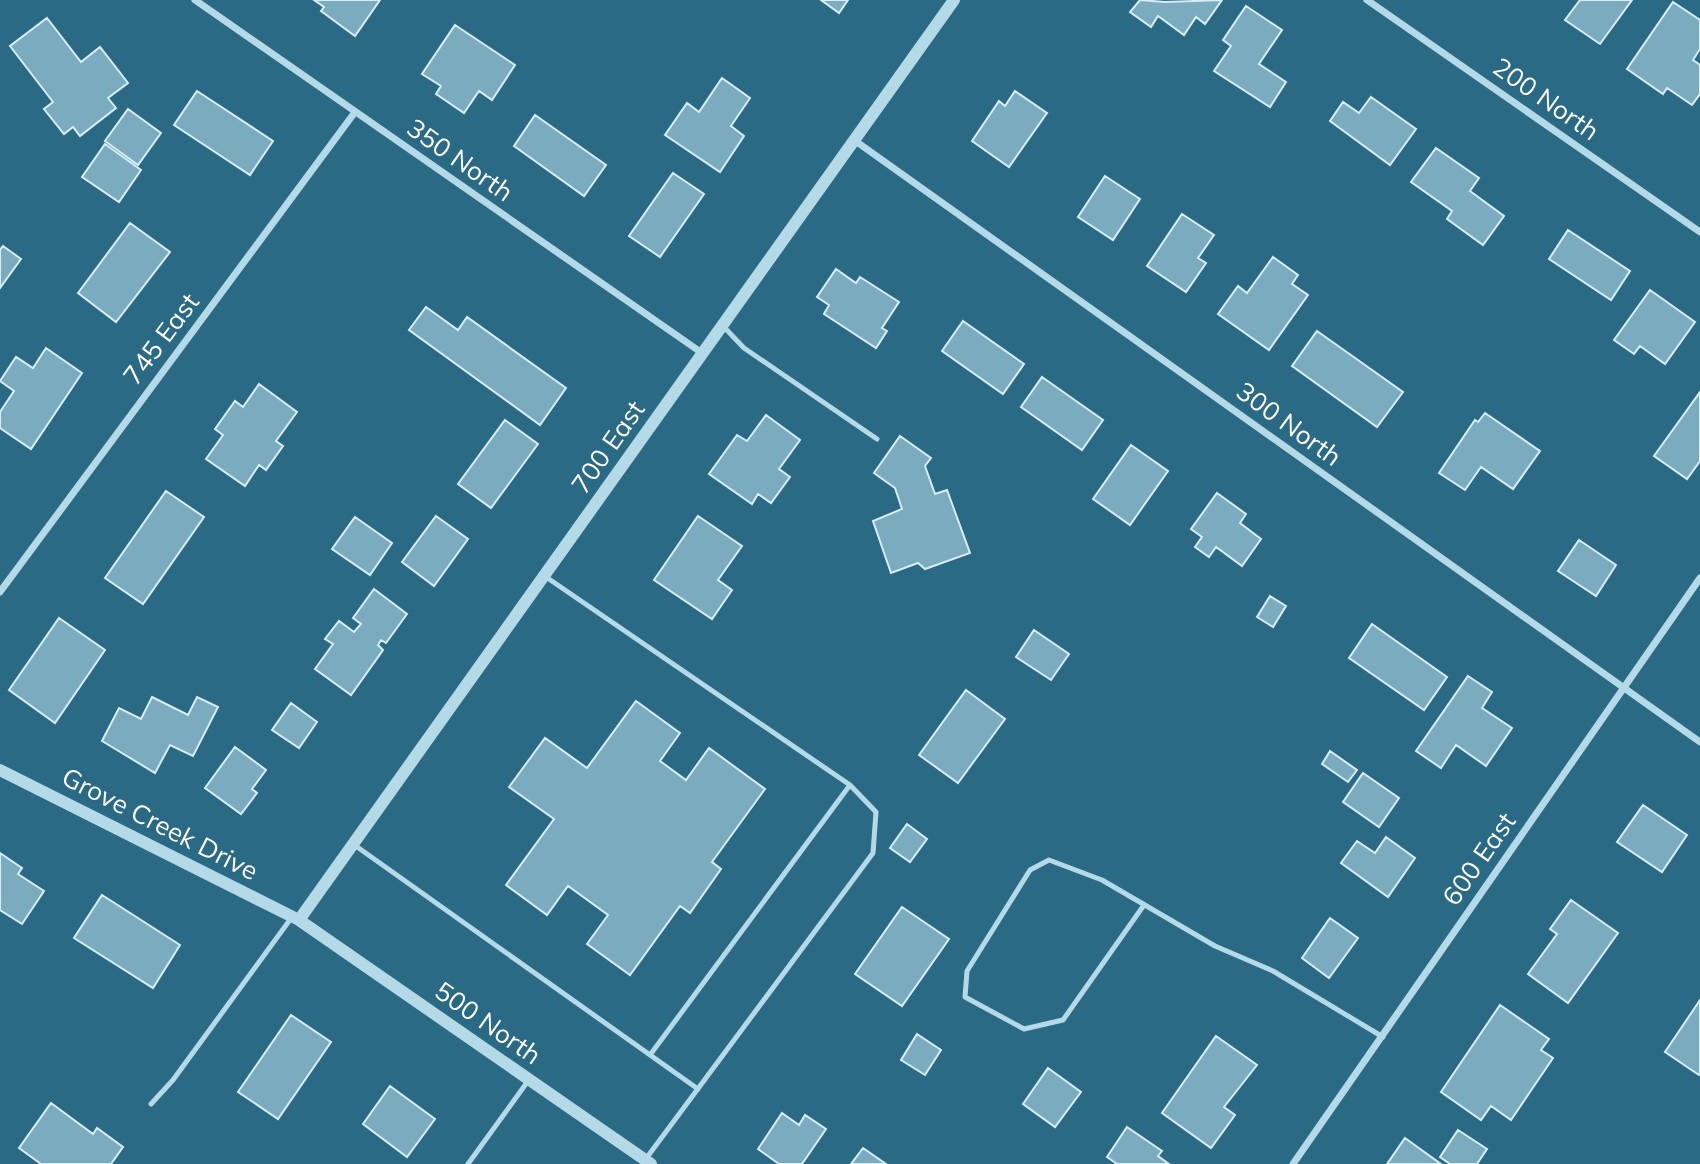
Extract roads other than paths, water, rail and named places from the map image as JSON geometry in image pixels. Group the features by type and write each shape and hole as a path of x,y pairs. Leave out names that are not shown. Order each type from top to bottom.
{"street":[{"name":"350 North","path":"195,0 702,353"},
{"name":"700 East","path":"296,918 353,844 954,0"},
{"name":"200 North","path":"1367,0 1700,232"},
{"name":"745 East","path":"0,592 355,112"},
{"name":"300 North","path":"854,139 1622,689 1700,742"},
{"name":"600 East","path":"1293,1164 1700,578"},
{"name":"Grove Creek Drive","path":"0,770 296,918"},
{"name":"500 North","path":"296,918 648,1162"}],"lane":[{"path":"722,325 744,348 877,439"},
{"path":"544,576 850,785 876,812 873,853 698,1089 648,1162"},
{"path":"650,1055 850,785"},
{"path":"353,844 698,1089"},
{"path":"1144,905 1063,1020 1024,1029 965,997 967,971 1030,870 1049,860 1102,880 1215,946 1273,971 1382,1037"},
{"path":"151,1104 173,1080 296,918"},
{"path":"468,1164 529,1080"}]}
